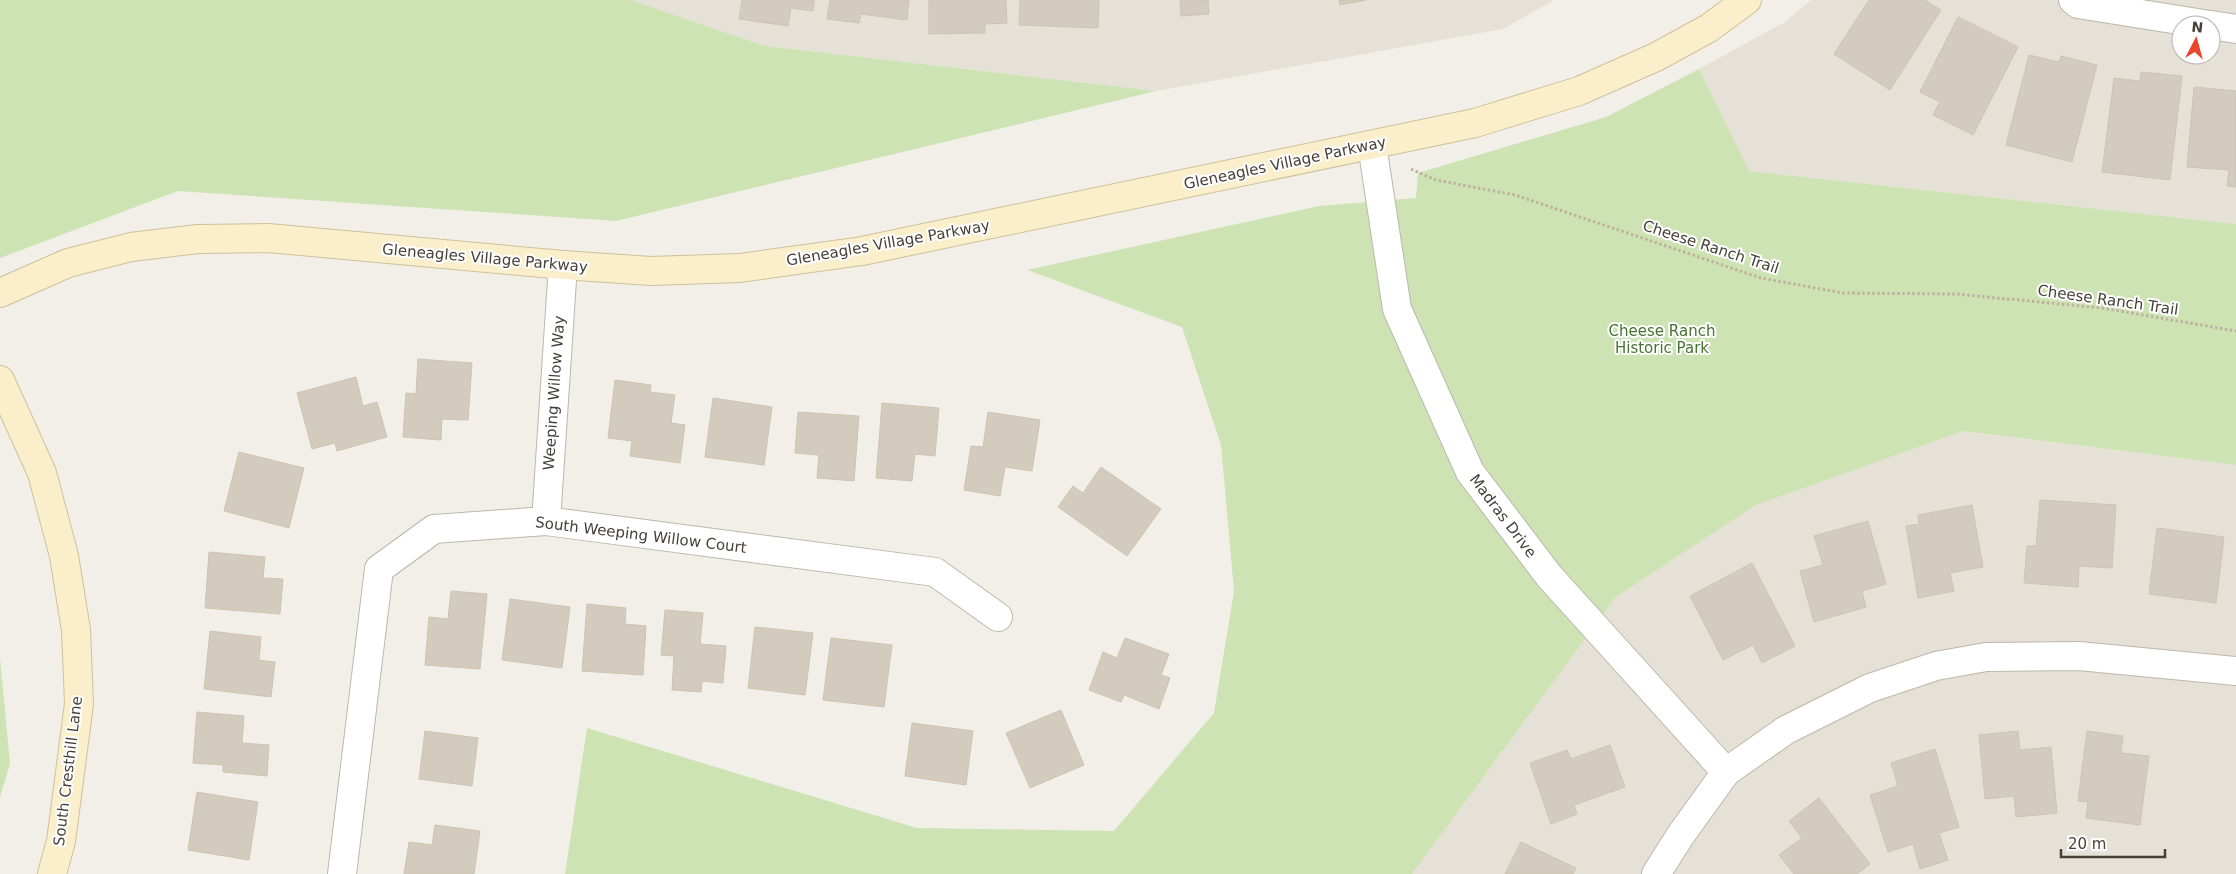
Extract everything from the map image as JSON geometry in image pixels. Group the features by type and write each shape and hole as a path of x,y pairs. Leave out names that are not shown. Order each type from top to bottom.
{"street":[{"name":"Gleneagles Village Parkway","path":"0,293 68,263 132,247 198,239 268,238 563,265 651,271 740,268 862,251 1475,123 1579,91 1656,57 1709,28 1747,0"},
{"path":"2073,0 2078,4 2171,19"},
{"path":"2221,27 2236,29"},
{"name":"Madras Drive","path":"1372,145 1397,309 1470,472 1549,576 1726,772"},
{"name":"Weeping Willow Way","path":"546,521 563,265"},
{"name":"South Cresthill Lane","path":"0,380 42,473 64,556 76,630 79,704 61,841 52,874"},
{"name":"South Weeping Willow Court","path":"342,874 379,568 434,529 546,521 935,572 998,617"},
{"path":"1656,874 1680,836 1726,772 1795,726 1870,688 1936,666 1986,657 2079,656 2236,671"}],"path":[{"name":"Cheese Ranch Trail","path":"1372,145 1418,173 1436,180 1515,195 1761,278 1843,293 1956,294 2102,308 2236,331"}],"shaded area":[{"path":"631,0 1554,0 1503,29 1156,91 765,46"},
{"path":"1811,0 2236,0 2236,224 1749,171 1699,69 1785,22"},
{"path":"1962,431 2236,465 2236,874 1412,874 1616,597 1756,505"}],"green space":[{"path":"0,0 631,0 765,46 1156,91 616,221 178,191 0,258"},
{"name":"Cheese Ranch Historic Park","path":"1699,69 1749,171 2236,224 2236,465 1963,431 1756,505 1616,597 1412,874 565,874 587,728 917,828 1114,831 1214,713 1234,591 1221,445 1182,327 1027,270 1319,206 1416,198 1418,173 1606,117"},
{"path":"0,658 10,764 0,797"}],"building":[{"path":"742,0 814,0 813,11 791,8 788,26 739,19"},
{"path":"830,0 909,0 907,20 861,14 859,23 827,19"},
{"path":"929,0 1006,0 1007,23 985,24 985,33 929,34"},
{"path":"1020,0 1099,0 1098,28 1019,25"},
{"path":"1180,0 1208,0 1209,14 1181,16"},
{"path":"1339,0 1366,0 1340,5"},
{"path":"1869,0 1925,0 1941,10 1890,90 1834,54"},
{"path":"1958,17 2018,47 1973,135 1933,115 1940,102 1920,92"},
{"path":"2029,55 2059,62 2061,56 2097,65 2072,162 2006,145"},
{"path":"2141,72 2182,76 2170,180 2102,172 2114,78 2140,81"},
{"path":"2194,87 2236,91 2236,187 2227,186 2229,170 2187,167"},
{"path":"418,359 472,363 468,420 442,419 441,440 403,437 406,393 416,394"},
{"path":"356,377 363,406 377,402 387,437 337,451 335,443 312,449 297,393"},
{"path":"615,380 651,385 650,392 675,395 671,423 685,425 680,463 630,456 632,441 608,438"},
{"path":"713,398 772,407 764,465 705,457"},
{"path":"882,403 939,408 935,456 915,454 912,481 876,478"},
{"path":"798,412 859,416 854,481 817,478 819,455 795,453"},
{"path":"988,412 1040,420 1032,471 1005,467 1000,496 964,490 971,446 983,447"},
{"path":"239,452 304,468 289,528 224,511"},
{"path":"1101,467 1161,509 1127,556 1058,507 1073,486 1083,493"},
{"path":"2040,500 2116,505 2112,568 2079,566 2078,587 2024,583 2027,546 2036,546"},
{"path":"1972,505 1983,567 1950,573 1954,591 1918,598 1906,526 1919,524 1918,515"},
{"path":"1868,521 1886,584 1862,591 1866,607 1814,622 1800,571 1823,565 1814,536"},
{"path":"2157,528 2224,537 2216,603 2149,594"},
{"path":"209,552 265,557 263,578 283,579 280,614 205,608"},
{"path":"1752,563 1795,646 1762,663 1753,645 1723,660 1690,596"},
{"path":"451,591 487,594 480,669 425,665 429,617 448,619"},
{"path":"510,599 570,607 562,668 502,660"},
{"path":"587,604 626,608 625,624 646,626 643,675 582,671"},
{"path":"665,610 703,613 700,644 726,646 723,683 702,681 701,692 672,690 674,656 661,655"},
{"path":"755,627 813,633 805,695 748,688"},
{"path":"210,631 261,637 259,660 275,662 271,697 204,689"},
{"path":"831,638 892,645 884,707 823,700"},
{"path":"1125,638 1169,654 1161,675 1170,678 1159,709 1124,695 1121,702 1089,690 1103,652 1117,658"},
{"path":"1061,710 1084,765 1030,788 1006,733"},
{"path":"197,712 244,716 242,743 269,745 267,776 223,772 223,765 193,763"},
{"path":"912,723 973,731 966,785 905,776"},
{"path":"425,731 478,738 472,786 419,779"},
{"path":"2018,731 2020,750 2051,747 2057,813 2016,817 2014,796 1985,799 1979,735"},
{"path":"2087,731 2123,736 2121,753 2149,756 2140,825 2086,818 2088,802 2078,801"},
{"path":"1610,745 1625,787 1574,805 1577,814 1551,824 1530,763 1567,750 1571,759"},
{"path":"1935,749 1959,827 1939,833 1948,860 1920,869 1913,844 1888,852 1870,795 1898,786 1891,763"},
{"path":"197,792 258,802 249,860 188,850"},
{"path":"1819,798 1870,864 1857,874 1794,874 1779,855 1802,838 1789,821"},
{"path":"435,825 480,831 474,874 404,874 409,842 432,845"},
{"path":"1521,842 1576,868 1573,874 1505,874"}]}
